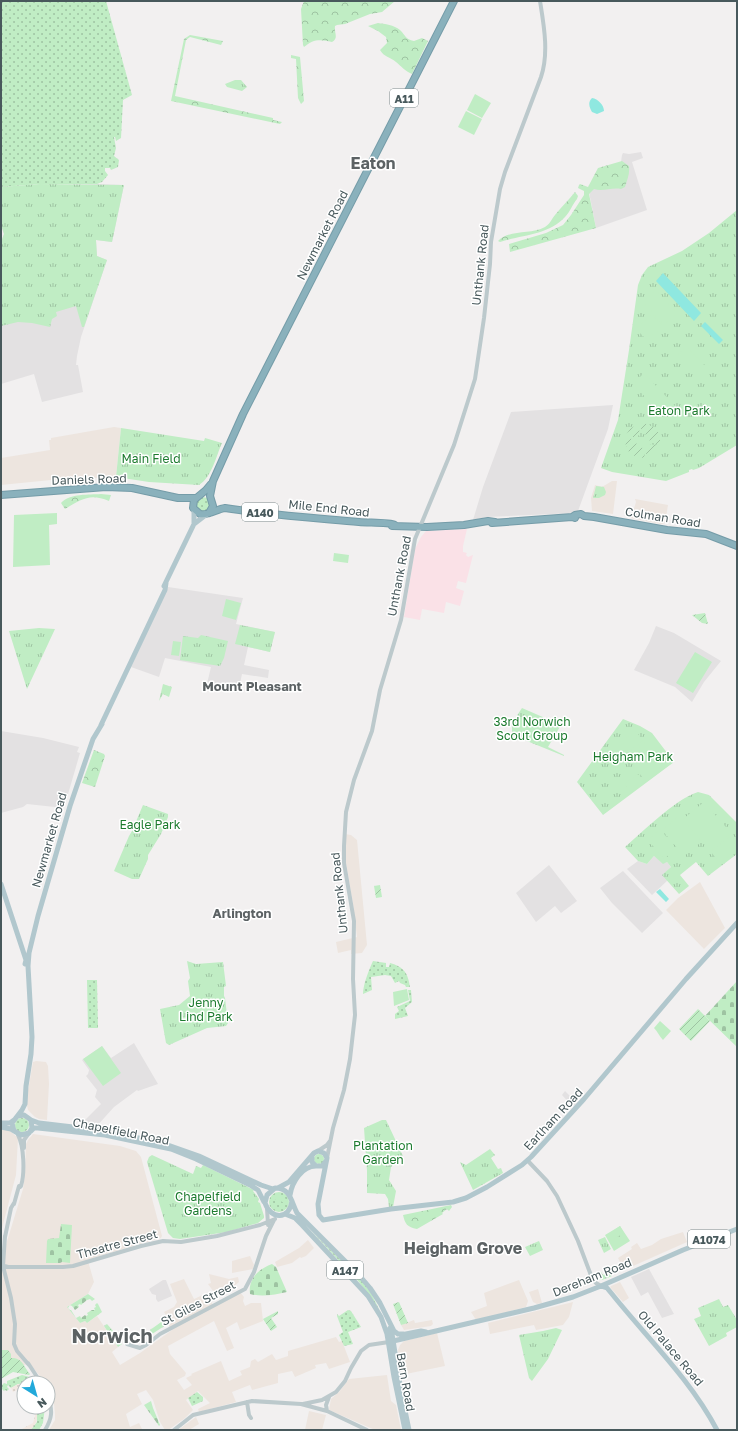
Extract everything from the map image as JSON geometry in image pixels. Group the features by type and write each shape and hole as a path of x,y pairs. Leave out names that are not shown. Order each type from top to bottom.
{"highway":[{"name":"Newmarket Road","path":"208,514 213,508 210,492 213,481 243,414 454,1"},
{"name":"Newmarket Road","path":"194,509 193,503 213,481"},
{"name":"Daniels Road","path":"1,495 106,487 132,488 178,498 198,496"},
{"name":"A140","path":"198,496 206,495 212,500"},
{"name":"Daniels Road","path":"178,498 194,509"},
{"name":"Mile End Road","path":"212,500 225,508"},
{"name":"Mile End Road","path":"208,514 218,509 225,508 384,524 391,526 419,527"},
{"name":"A140","path":"194,509 200,514 208,514"},
{"name":"Colman Road","path":"419,527 480,523 486,524 495,522 572,517 582,518 584,516 667,530 706,534 737,546"}],"main road":[{"name":"Newmarket Road","path":"28,963 38,916 65,821 83,767 91,746 96,741 102,724 165,590 166,583 194,524 194,509"},
{"name":"Newmarket Road","path":"194,524 208,514"},
{"path":"1,884 28,963 25,964 28,977 32,1037 24,1106 12,1125 14,1131"},
{"name":"Earlham Road","path":"320,1217 325,1220 391,1209 453,1202 466,1198 515,1170 528,1160 594,1089 686,979 737,923"},
{"path":"24,1106 32,1125 30,1132"},
{"path":"1,1123 10,1122 16,1118 29,1118"},
{"name":"Chapelfield Road","path":"29,1118 38,1123 107,1131 165,1144 199,1156 261,1185 275,1188"},
{"path":"1,1127 7,1127 18,1135"},
{"name":"Chapelfield Road","path":"30,1132 34,1128 38,1128 105,1135 171,1149 196,1159 250,1185 258,1190 266,1205"},
{"name":"A147","path":"18,1135 24,1135 30,1132"},
{"path":"266,1205 267,1195 275,1188 289,1182 314,1153 318,1151 324,1153 327,1160 322,1166 305,1168 293,1183 290,1195 282,1188 275,1188"},
{"path":"312,1156 312,1162 322,1171 324,1178"},
{"name":"Unthank Road","path":"320,1217 318,1204 327,1160"},
{"name":"A147","path":"290,1195 297,1213 367,1284 394,1330 398,1334 403,1334"},
{"path":"283,1215 291,1207 292,1201"},
{"name":"A147","path":"266,1205 272,1214 295,1218 302,1225 368,1296 381,1316 391,1339"},
{"name":"Dereham Road","path":"391,1339 403,1334 421,1331 426,1332 464,1325 573,1297 663,1258 737,1229"},
{"name":"Old Palace Road","path":"601,1286 607,1288 684,1378 702,1403 717,1430"},
{"name":"A147","path":"385,1314 391,1339"},
{"name":"Dereham Road","path":"391,1339 422,1335 426,1332"},
{"name":"Barn Road","path":"391,1339 394,1377 405,1430"},
{"name":"Barn Road","path":"391,1339 409,1430"}],"street":[{"name":"Unthank Road","path":"327,1160 350,1059 355,1015 353,980 354,921 345,871 344,855 346,812 354,780 372,731 380,690 401,620 415,539 454,445 475,379 484,318 491,242 500,189 544,67 545,40 540,1"},
{"path":"22,1155 24,1143 30,1132"},
{"path":"1,1253 3,1236 22,1181 21,1142 18,1135"},
{"path":"318,1151 327,1145 331,1139"},
{"path":"528,1160 547,1181 556,1196 578,1241 592,1278 596,1284 601,1286"},
{"path":"266,1205 268,1220 267,1235"},
{"name":"Theatre Street","path":"3,1268 64,1267 76,1265 163,1241 175,1242 217,1236 256,1226 283,1215"},
{"path":"267,1235 276,1219"},
{"name":"St Giles Street","path":"127,1344 140,1348 160,1334 247,1288 267,1235"},
{"path":"3,1236 3,1268 8,1298 11,1302 15,1324 14,1344 17,1351 29,1365"},
{"path":"15,1338 17,1347 36,1375"},
{"path":"301,1404 314,1402 329,1397 341,1387 359,1354 369,1345 391,1339"},
{"path":"327,1411 326,1405 329,1397"},
{"path":"174,1430 193,1414 257,1401 301,1404 327,1411 367,1430"},
{"path":"247,1402 249,1415 251,1418"},
{"path":"45,1430 52,1415"}],"shaded area":[{"path":"641,152 643,158 632,162 647,210 596,228 589,192 595,179 621,162 623,153 629,154"},
{"path":"97,184 124,185 112,242 96,240 97,256 107,260 81,337 77,356 76,365 78,365 83,392 42,402 34,374 1,384 1,242 4,234 1,225 1,187"},
{"path":"613,405 608,429 578,511 575,513 487,517 473,520 483,487 511,412"},
{"path":"114,427 121,428 116,477 51,480 1,485 1,458 50,450 49,440 51,440 51,438"},
{"path":"612,481 617,481 613,514 592,511 591,498 595,485 602,487"},
{"path":"635,499 668,505 665,523 661,524 631,518 636,502"},
{"path":"467,529 463,552 467,553 466,555 468,557 473,555 466,583 458,581 456,588 464,591 460,606 446,602 444,613 422,609 420,620 404,617 415,549 421,537 426,531"},
{"path":"168,587 243,598 236,624 275,632 270,652 248,647 244,665 269,670 268,678 242,674 238,693 206,688 211,667 165,658 159,677 131,667"},
{"path":"656,626 674,633 721,661 704,682 692,702 675,687 634,670 649,643"},
{"path":"1,731 43,738 79,747 77,752 80,753 64,808 27,804 23,807 1,813"},
{"path":"345,834 351,835 357,840 367,945 362,953 351,954 351,950 338,953 336,942 357,937 346,863"},
{"path":"654,856 663,863 667,862 671,867 663,875 668,880 652,895 627,869 638,861 647,864"},
{"path":"549,865 577,901 561,913 555,906 536,922 516,893"},
{"path":"623,871 663,913 642,933 612,903 600,888"},
{"path":"700,882 725,928 704,949 666,910 678,898"},
{"path":"134,1043 158,1084 138,1091 137,1090 114,1107 96,1127 81,1124 101,1104 95,1097 97,1090 86,1076 89,1070 82,1060 102,1046 111,1058"},
{"path":"33,1062 46,1062 48,1066 49,1084 47,1120 35,1117 28,1110 26,1102"},
{"path":"565,1091 577,1103 573,1107 562,1095"},
{"path":"1,1130 9,1130 18,1138 16,1175 1,1232"},
{"path":"33,1134 120,1146 136,1151 141,1157 162,1236 161,1238 96,1257 88,1261 94,1282 88,1294 67,1307 80,1323 85,1321 87,1323 97,1316 118,1347 112,1352 120,1365 140,1353 172,1330 168,1325 171,1323 164,1312 174,1307 177,1302 170,1284 184,1279 194,1299 207,1293 213,1305 239,1291 244,1297 243,1301 245,1306 251,1303 261,1303 263,1321 240,1330 237,1322 226,1328 234,1348 227,1351 214,1321 168,1346 170,1354 186,1373 185,1376 177,1380 184,1390 192,1385 186,1378 192,1375 191,1374 221,1361 229,1381 242,1375 240,1371 250,1367 251,1361 255,1359 258,1362 272,1354 276,1360 288,1356 288,1351 336,1337 339,1342 342,1341 350,1362 329,1369 326,1363 315,1365 316,1368 295,1377 292,1371 278,1374 278,1383 252,1390 250,1385 232,1392 236,1402 199,1412 198,1409 210,1403 198,1391 186,1400 193,1410 184,1419 168,1430 165,1430 160,1422 153,1400 146,1390 137,1394 142,1404 126,1414 130,1427 139,1423 142,1429 146,1430 49,1430 55,1420 56,1415 56,1375 39,1375 30,1364 1,1370 1,1266 3,1264 1,1261 23,1189 26,1144"},
{"path":"683,1232 687,1242 624,1270 618,1258 632,1249 631,1247 637,1243 641,1249 652,1245 661,1239"},
{"path":"308,1240 314,1248 306,1256 300,1257 292,1263 277,1267 275,1262 299,1248"},
{"path":"250,1256 254,1265 253,1269 232,1273 232,1261"},
{"path":"649,1269 674,1314 662,1318 648,1292 641,1296 631,1277"},
{"path":"209,1274 229,1279 238,1277 239,1282 233,1287 216,1295 208,1284 211,1283"},
{"path":"163,1280 166,1280 172,1296 158,1302 156,1295 152,1294 149,1289"},
{"path":"519,1280 528,1301 526,1307 476,1320 471,1312 487,1306 484,1293"},
{"path":"620,1282 629,1298 623,1302 610,1287"},
{"path":"538,1289 542,1303 537,1304 533,1302 529,1292"},
{"path":"573,1302 569,1317 563,1325 536,1330 534,1325 490,1334 488,1323"},
{"path":"414,1320 415,1323 432,1320 433,1324 431,1326 404,1330 401,1325"},
{"path":"437,1333 445,1366 401,1375 398,1350 400,1345 404,1341"},
{"path":"387,1375 391,1401 396,1405 401,1430 375,1430 329,1410 331,1399 339,1392 349,1379"},
{"path":"309,1411 326,1415 322,1430 305,1430"},
{"path":"196,1417 199,1424 189,1430 178,1430"}],"green space":[{"path":"1,1 106,1 132,95 123,100 121,138 116,141 114,137 116,148 114,156 119,160 118,167 111,170 110,168 105,168 108,175 102,182 97,184 40,184 1,187"},
{"path":"304,1 395,1 382,12 370,14 345,24 335,26 336,37 332,42 317,40 310,42 304,47 301,9"},
{"path":"378,23 395,27 411,40 414,41 422,38 428,41 412,74 394,60 385,56 380,50 387,43 386,37 368,26"},
{"path":"190,35 223,41 221,45 190,37 186,40 175,96 273,118 273,120 282,122 280,124 171,101 184,39"},
{"path":"291,55 300,57 304,101 301,104 298,98 296,59 291,58"},
{"path":"235,80 241,80 247,87 242,91 227,87 225,84"},
{"path":"475,94 491,103 482,118 467,110"},
{"path":"466,111 482,119 474,135 458,127"},
{"path":"622,161 629,166 629,174 625,187 621,189 594,189 589,194 596,228 510,252 509,244 546,233 563,225 584,195 584,191 578,188 579,185 588,187 598,168"},
{"path":"40,184 124,185 112,242 96,240 97,256 107,260 84,327 82,327 76,306 56,312 57,316 52,319 50,327 18,322 1,326 1,242 4,234 1,225 1,187"},
{"path":"575,192 578,196 577,199 567,215 551,228 534,234 500,242 498,241 503,237 514,233 533,231 545,227"},
{"name":"Eaton Park","path":"737,210 737,445 699,468 689,470 689,472 666,481 612,472 601,468 618,420 638,285 642,275 648,267 682,251 709,233"},
{"path":"656,290 677,313 664,325 643,302"},
{"path":"652,314 663,326 647,340 636,329"},
{"path":"686,346 709,370 699,380 676,357"},
{"path":"644,373 675,406 663,417 635,386 636,381"},
{"path":"640,423 647,424 655,428 647,435 642,433"},
{"path":"638,424 640,434 636,438 626,435 630,429"},
{"name":"Main Field","path":"121,428 204,441 205,438 222,443 210,472 199,485 149,482 116,477"},
{"path":"657,430 660,437 660,445 650,442 649,437"},
{"path":"626,437 635,440 637,445 629,452 626,446"},
{"path":"649,444 660,446 654,454 647,458 645,447"},
{"path":"638,447 643,448 645,458 637,457 631,454"},
{"path":"168,451 178,452 176,467 166,466"},
{"path":"596,486 604,487 606,492 605,495 599,498 593,498"},
{"path":"101,494 111,495 109,501 91,497 76,502 65,509 61,503 74,496"},
{"path":"202,497 208,498 211,508 204,513 196,508 197,500"},
{"path":"57,513 57,524 49,525 50,565 13,567 14,515"},
{"path":"334,553 349,555 348,563 333,561"},
{"path":"226,599 241,603 236,620 222,616"},
{"path":"705,613 708,624 702,623 692,615"},
{"path":"240,625 275,632 270,652 235,644"},
{"path":"39,628 55,629 27,689 9,631"},
{"path":"201,635 228,641 224,658 220,666 180,660 183,636 198,638"},
{"path":"173,641 181,642 179,656 171,655"},
{"path":"695,652 712,662 693,693 676,683"},
{"path":"163,684 172,687 169,697 163,694 159,701"},
{"name":"33rd Norwich Scout Group","path":"522,708 561,725 548,747 564,756 512,735 512,723"},
{"name":"Heigham Park","path":"623,719 652,733 674,762 603,815 577,782"},
{"path":"636,731 643,741 629,751 622,740"},
{"path":"652,737 672,763 646,782 627,757"},
{"path":"94,750 104,754 105,756 95,787 82,783"},
{"path":"638,774 645,782 631,793 624,784"},
{"path":"698,792 709,795 737,823 737,854 708,876 696,862 680,875 689,886 679,894 662,875 671,867 667,862 663,864 654,856 647,864 638,861 625,847 670,808"},
{"path":"704,802 731,833 710,851 683,819"},
{"name":"Eagle Park","path":"143,805 168,814 168,817 161,834 148,855 148,859 139,879 132,879 114,871"},
{"path":"679,816 701,842 684,856 662,830"},
{"path":"660,829 676,849 664,859 648,840"},
{"path":"730,836 737,844 737,849 720,863 711,852"},
{"path":"380,885 382,897 376,898 374,886"},
{"name":"Jenny Lind Park","path":"187,961 196,964 223,962 226,986 224,987 224,996 228,1023 226,1026 207,1028 169,1045 166,1043 160,1009 179,1005 190,996 188,981 190,978"},
{"path":"373,961 386,963 386,967 389,967 390,963 399,966 406,974 410,987 406,987 399,981 395,983 391,976 385,975 371,977 372,990 363,994 365,982"},
{"path":"87,980 97,980 98,1028 88,1028"},
{"path":"737,981 737,1047 705,1016"},
{"path":"407,989 409,1000 394,1006 393,992"},
{"path":"408,990 411,990 412,1002 405,1008 408,1016 395,1019 395,1014 399,1011 397,1007 410,1001"},
{"path":"212,1002 215,1019 197,1021 195,1005"},
{"path":"698,1009 710,1021 691,1041 679,1029"},
{"path":"660,1021 671,1031 663,1040 654,1028"},
{"path":"102,1046 121,1073 103,1086 83,1059"},
{"path":"19,1118 25,1118 29,1122 29,1128 25,1132 19,1132 15,1128 15,1122"},
{"name":"Plantation Garden","path":"382,1120 386,1120 403,1156 391,1167 389,1180 396,1191 393,1207 389,1207 388,1199 385,1194 367,1193 364,1128"},
{"path":"490,1149 495,1155 491,1158 498,1169 501,1168 503,1173 473,1190 460,1162 466,1165"},
{"path":"317,1154 321,1154 323,1155 323,1163 317,1164 314,1161 314,1157"},
{"name":"Chapelfield Gardens","path":"152,1155 193,1174 196,1166 201,1168 203,1165 254,1190 253,1191 259,1199 258,1202 260,1203 264,1218 258,1223 227,1232 180,1239 173,1238 168,1233 147,1162 149,1157"},
{"path":"279,1192 286,1195 289,1202 286,1209 279,1212 272,1209 269,1202 272,1195"},
{"path":"277,1194 281,1195 287,1200 287,1205 274,1199 273,1196"},
{"path":"451,1205 452,1207 449,1211 447,1209 442,1213 443,1214 417,1229 407,1225 403,1215"},
{"path":"61,1224 72,1225 70,1263 46,1263 47,1241 48,1239 59,1238"},
{"path":"620,1226 630,1241 614,1251 605,1235"},
{"path":"620,1226 624,1233 611,1241 607,1235"},
{"path":"311,1231 363,1282 380,1311 359,1282"},
{"path":"605,1237 611,1249 604,1253 598,1240"},
{"path":"539,1241 543,1250 530,1256 525,1247"},
{"path":"272,1264 276,1267 287,1292 268,1295 250,1294 251,1283 255,1275"},
{"path":"601,1272 603,1275 610,1272 612,1276 598,1280 594,1275"},
{"path":"88,1294 95,1299 92,1301 90,1299 87,1300 81,1305 78,1305 79,1307 75,1310 70,1305"},
{"path":"719,1299 723,1307 728,1305 737,1320 737,1327 726,1333 727,1336 709,1346 694,1319 701,1316 698,1308"},
{"path":"399,1302 408,1323 401,1325 393,1304"},
{"path":"97,1303 102,1312 87,1323 85,1321 80,1323 67,1307 70,1305 68,1308 76,1318 86,1316 88,1315 87,1313 95,1310 94,1308 96,1307 95,1305"},
{"path":"348,1310 351,1311 361,1327 348,1332 353,1344 344,1346 339,1335 343,1332 337,1314 339,1316"},
{"path":"278,1311 278,1314 271,1318 277,1327 271,1331 263,1319"},
{"path":"164,1320 166,1325 152,1334 150,1330"},
{"path":"107,1324 114,1332 116,1331 118,1334 117,1336 122,1344 118,1347 104,1326"},
{"path":"556,1328 562,1330 548,1359 532,1381 529,1378 519,1335"},
{"path":"1,1350 8,1350 11,1354 11,1358 18,1359 30,1374 13,1372 1,1379"},
{"path":"16,1377 16,1385 11,1388 8,1385 7,1387 9,1389 4,1391 1,1386 4,1383 7,1384 7,1381"},
{"path":"197,1392 203,1397 203,1401 192,1406 188,1398"},
{"path":"151,1401 160,1425 159,1426 144,1405"},
{"path":"37,1415 44,1415 43,1423 39,1430 30,1430 37,1422"}],"sand":[{"path":"16,1385 16,1390 13,1392 11,1388"},
{"path":"35,1415 37,1415 35,1425 30,1430 20,1430 33,1423"}],"water":[{"path":"592,98 600,103 604,111 597,114 592,112 589,104"},
{"path":"663,273 701,313 694,321 656,281"},
{"path":"705,322 723,340 719,344 701,326"},
{"path":"660,889 669,899 666,902 656,892"}],"district":[{"name":"Eaton","path":"373,163"},
{"name":"Mount Pleasant","path":"252,686"},
{"name":"Arlington","path":"242,913"},
{"name":"Heigham Grove","path":"463,1248"},
{"name":"Norwich","path":"112,1335"}]}
